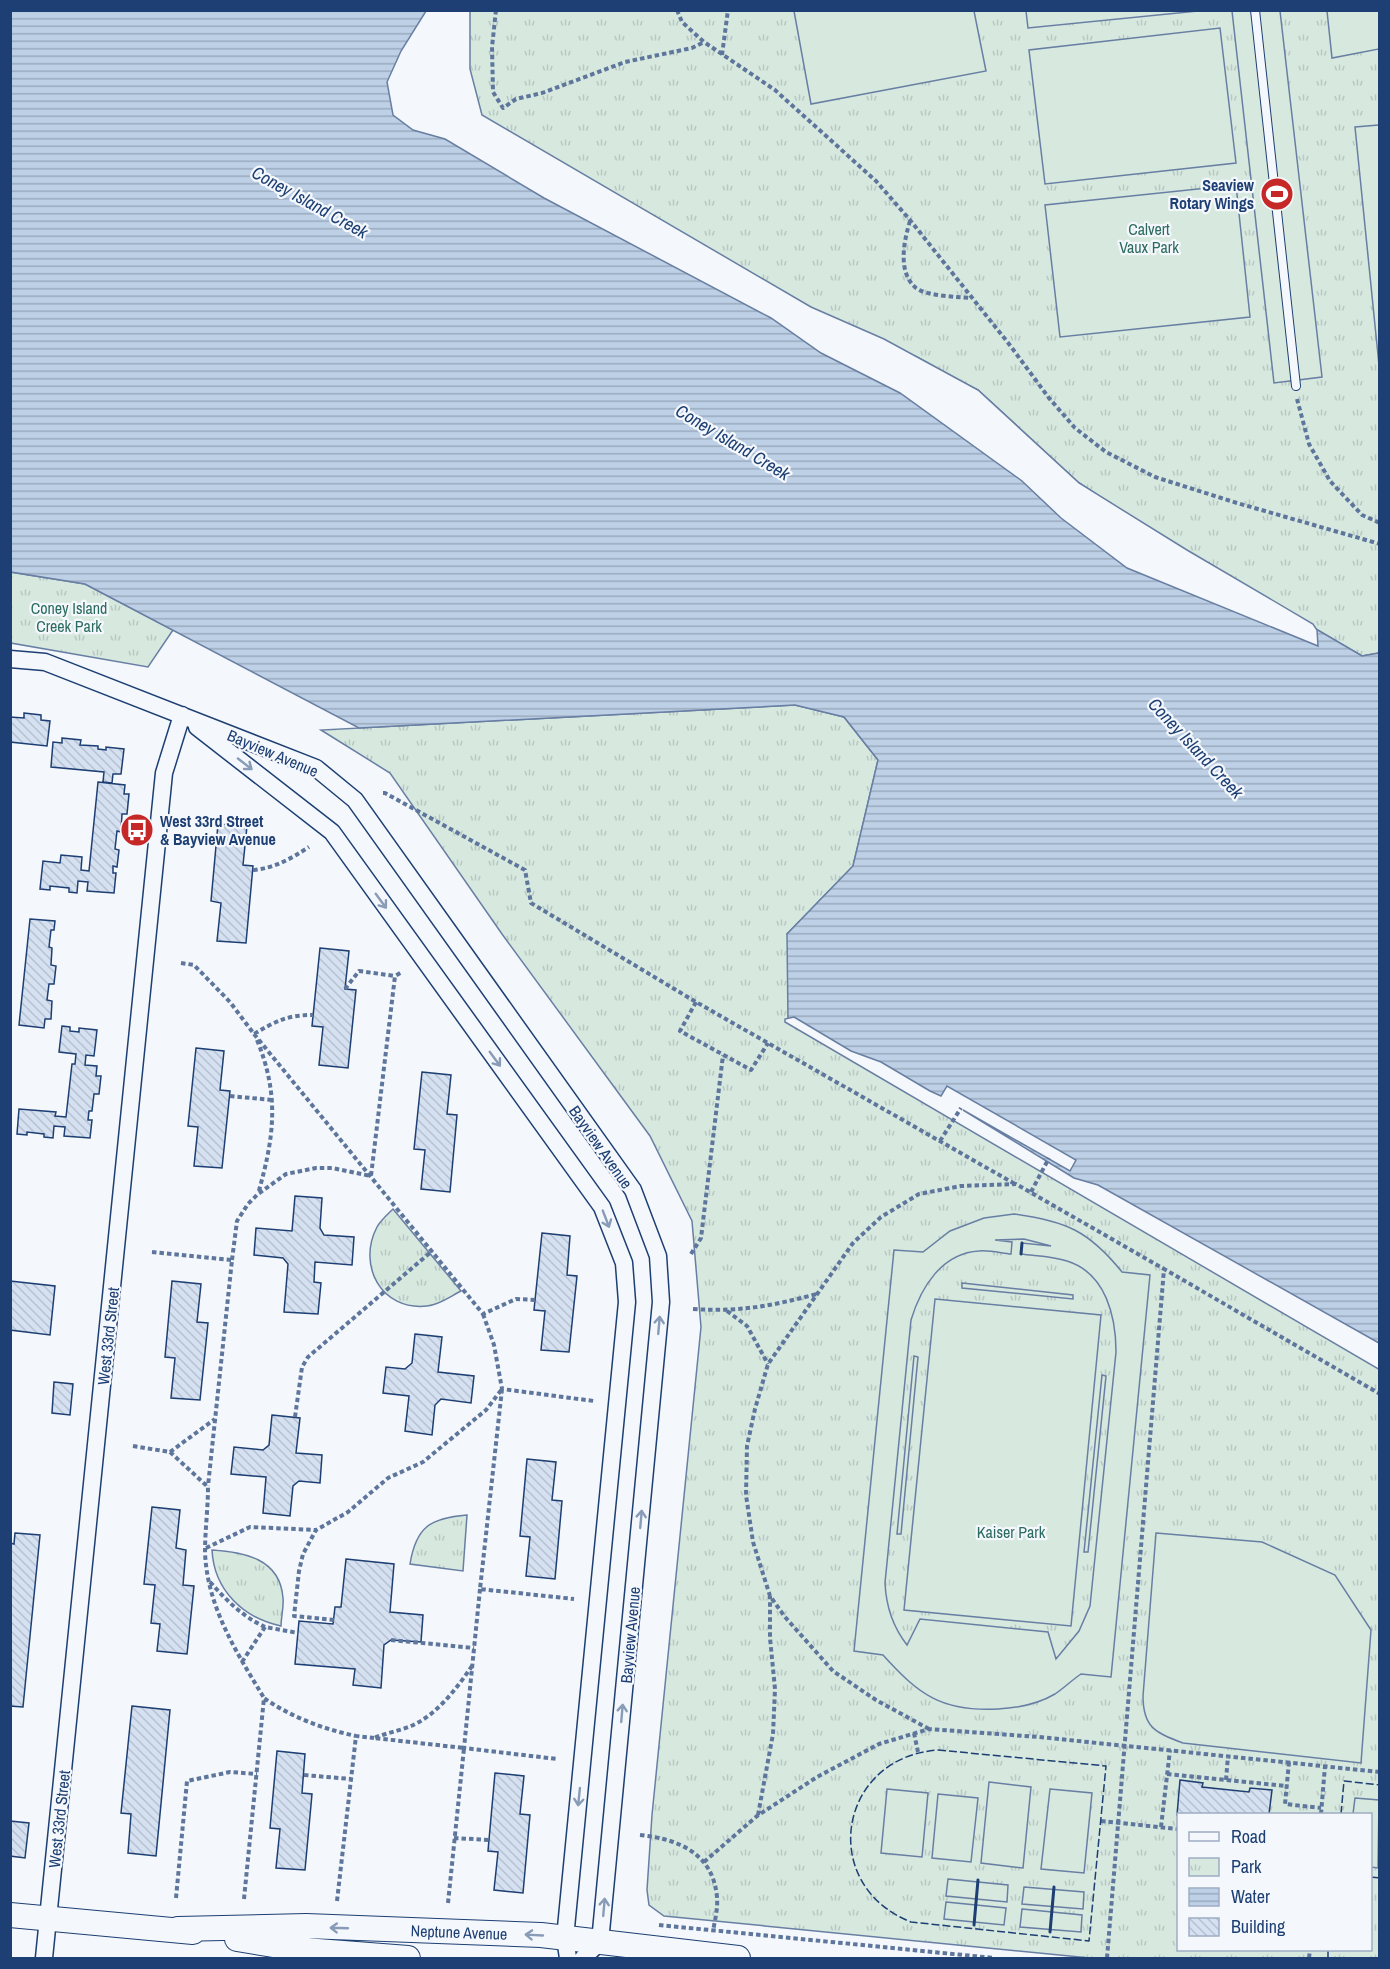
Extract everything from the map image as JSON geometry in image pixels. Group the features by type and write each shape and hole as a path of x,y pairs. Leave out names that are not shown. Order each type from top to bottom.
{"main road":[{"name":"Neptune Avenue","path":"10,1916 178,1929 408,1959"},
{"name":"Neptune Avenue","path":"305,1945 541,1935 566,1948 738,1959"}],"street":[{"name":"Bayview Avenue","path":"10,658 45,662 316,768 355,800 633,1191 658,1256 661,1302 592,1950"},
{"name":"Bayview Avenue","path":"182,715 332,832 602,1207 624,1263 627,1302 566,1948"},
{"name":"West 33rd Street","path":"44,1959 164,772 182,715"}],"lane":[{"path":"1255,10 1296,386"}],"path":[{"path":"496,10 492,48 494,92 503,108 516,99 542,93 625,62 692,48 704,42"},
{"path":"677,10 682,22 704,42 775,90 876,181 910,220 1049,398 1075,428 1106,452 1155,477 1380,544"},
{"path":"722,55 728,10"},
{"path":"910,220 903,259 908,275 916,288 940,295 972,298"},
{"path":"1296,386 1300,415 1320,466 1330,481 1362,515 1380,522"},
{"path":"383,793 525,870 531,903 696,1002 1380,1394"},
{"path":"253,870 269,869 288,861 309,847"},
{"path":"181,963 194,965 230,1002 483,1314 494,1345 502,1389 448,1903"},
{"path":"345,989 359,971 395,976 402,972"},
{"path":"371,1176 395,976"},
{"path":"696,1002 680,1030 723,1055 751,1070 768,1042"},
{"path":"254,1034 284,1018 295,1015 313,1015"},
{"path":"254,1034 269,1075 272,1100 270,1149 258,1194"},
{"path":"691,1254 701,1238 723,1055"},
{"path":"230,1096 272,1100"},
{"path":"940,1141 961,1108"},
{"path":"1031,1192 1049,1158"},
{"path":"371,1176 332,1168 285,1174 258,1194 237,1221 208,1487 206,1548 209,1581 219,1614 242,1662 264,1698 310,1723 356,1736 558,1759"},
{"path":"758,1816 773,1734 775,1689 770,1638 770,1596 753,1542 746,1495 747,1446 754,1409 768,1364 853,1243 881,1217 920,1194 962,1186 1016,1184"},
{"path":"295,1417 302,1367 308,1357 432,1251"},
{"path":"152,1252 232,1260"},
{"path":"1107,1959 1164,1269"},
{"path":"693,1309 726,1311 754,1309 818,1294"},
{"path":"483,1314 516,1299 535,1300"},
{"path":"726,1311 747,1326 768,1364"},
{"path":"502,1389 594,1401"},
{"path":"206,1548 250,1527 316,1530 348,1512 388,1478 423,1462 486,1410 502,1389"},
{"path":"170,1452 216,1419"},
{"path":"133,1446 170,1452 208,1487"},
{"path":"316,1530 303,1554 294,1616 334,1620"},
{"path":"209,1581 234,1608 248,1619 265,1627 298,1633"},
{"path":"480,1589 574,1599"},
{"path":"770,1596 785,1617 833,1671 876,1700 929,1729"},
{"path":"242,1662 265,1627"},
{"path":"391,1640 474,1648"},
{"path":"374,1738 411,1726 423,1719 454,1691 472,1666"},
{"path":"244,1899 264,1698"},
{"path":"704,1862 758,1816 817,1776 879,1744 929,1729 1126,1745 1380,1772"},
{"path":"914,1733 918,1752"},
{"path":"337,1901 356,1736"},
{"path":"1161,1827 1170,1750"},
{"path":"1226,1780 1228,1756"},
{"path":"1289,1762 1285,1804 1321,1808"},
{"path":"1320,1813 1325,1766"},
{"path":"176,1898 187,1781 230,1772 257,1774"},
{"path":"1167,1774 1287,1786"},
{"path":"304,1775 351,1779"},
{"path":"1101,1821 1177,1829"},
{"path":"639,1835 665,1838 693,1851 704,1862 711,1875 717,1898 713,1931"},
{"path":"454,1838 489,1840"},
{"path":"657,1925 994,1959"}],"green space":[{"path":"1026,10 1198,11 1028,28"},
{"name":"Calvert Vaux Park","path":"467,11 1379,11 1379,653 1362,656 1186,553 1079,483 978,390 917,357 809,310 479,117 467,69"},
{"path":"794,11 974,11 986,71 811,104"},
{"name":"Seaview Rotary Wings","path":"1232,11 1280,11 1322,377 1274,383"},
{"path":"1327,11 1379,11 1379,49 1332,58"},
{"path":"1220,28 1236,163 1045,184 1029,50"},
{"path":"1380,125 1379,365 1355,127"},
{"path":"1236,185 1250,317 1060,337 1045,205"},
{"name":"Coney Island Creek Park","path":"10,572 85,584 173,630 148,667 11,643"},
{"name":"Kaiser Park","path":"795,705 844,717 878,760 853,866 787,934 1379,1367 1379,1958 1090,1958 664,1916 649,1905 647,1890 652,1815 701,1327 692,1221 650,1136 502,934 390,773 321,730"},
{"path":"393,1209 461,1291 431,1305 411,1306 397,1301 377,1283 370,1256 372,1242 377,1227"},
{"path":"1014,1214 1048,1220 1087,1237 1122,1272 1150,1275 1111,1677 1081,1674 1055,1694 1035,1703 1005,1708 978,1709 946,1704 933,1698 908,1681 883,1655 854,1651 894,1250 923,1252 950,1231 984,1218","holes":["1024,1239 1051,1246 1022,1243 1021,1254 1062,1259 1091,1275 1106,1298 1114,1325 1116,1352 1090,1606 1079,1631 1056,1659 1048,1632 920,1619 907,1645 891,1616 885,1583 911,1320 915,1308 927,1284 944,1265 954,1258 979,1251 1011,1254 1012,1242 995,1240"]},
{"path":"962,1283 1073,1295 1073,1299 962,1288"},
{"path":"935,1299 1101,1315 1071,1626 904,1610"},
{"path":"914,1356 918,1357 901,1534 897,1534"},
{"path":"1102,1375 1106,1376 1088,1552 1084,1552"},
{"path":"467,1515 463,1571 410,1564 416,1541 427,1527 443,1519"},
{"path":"1156,1533 1262,1542 1335,1575 1371,1630 1361,1763 1183,1743 1165,1736 1152,1727 1145,1715 1143,1696"},
{"path":"212,1550 236,1553 258,1560 275,1574 283,1598 281,1626 254,1616 233,1600 218,1578"},
{"path":"989,1782 1031,1787 1023,1868 981,1863"},
{"path":"887,1789 928,1793 922,1857 881,1853"},
{"path":"1050,1789 1092,1793 1084,1873 1041,1869"},
{"path":"938,1794 978,1798 971,1862 932,1858"},
{"path":"1355,1798 1379,1800 1378,1868 1372,1867 1372,1813 1353,1813"},
{"path":"948,1879 1008,1885 1007,1902 946,1896"},
{"path":"1024,1887 1084,1892 1083,1909 1022,1904"},
{"path":"946,1902 1006,1908 1004,1925 944,1919"},
{"path":"1022,1909 1082,1915 1081,1932 1020,1927"}],"water":[{"name":"Coney Island Creek","path":"10,11 467,11 467,69 480,117 809,310 978,390 1079,483 1186,553 1362,656 1379,653 1379,1367 788,1020 787,934 853,866 878,760 844,717 795,705 359,728 85,584 11,572"}],"pier":[{"path":"470,10 470,69 482,115 811,307 884,339 978,390 1079,483 1313,624 1317,630 1318,646 1127,568 1061,518 1022,481 900,393 821,353 771,318 544,198 445,139 413,130 393,115 387,82 401,51 426,11"},
{"path":"794,1017 851,1051 881,1062 941,1096 947,1086 1076,1160 1070,1171 963,1110 1074,1178 1098,1185 1379,1343 1380,1370 785,1022 785,1019"}],"building":[{"path":"24,713 41,715 41,720 50,721 47,746 10,742 10,717 24,718"},
{"path":"62,738 81,740 80,745 98,746 98,749 106,750 106,747 124,749 121,774 113,774 112,783 103,782 104,772 51,767 53,742 62,743"},
{"path":"98,782 125,785 124,794 129,794 127,814 122,814 121,832 117,831 115,849 119,850 117,867 113,866 113,873 116,873 114,893 87,891 88,882 78,881 77,893 69,892 69,888 50,886 50,890 40,889 43,861 60,863 61,855 82,857 81,870 89,871"},
{"path":"218,824 247,826 243,865 253,866 246,943 217,941 221,903 211,901"},
{"path":"30,919 55,921 54,930 51,930 49,947 52,948 51,965 56,966 54,984 49,984 47,1000 52,1001 51,1019 45,1019 44,1028 19,1025"},
{"path":"320,948 349,951 345,989 356,990 348,1068 319,1065 323,1027 312,1026"},
{"path":"62,1026 70,1027 70,1031 79,1032 79,1028 97,1030 94,1056 86,1055 85,1065 97,1066 96,1076 101,1076 99,1094 94,1094 92,1111 89,1111 88,1120 92,1120 90,1138 64,1136 65,1127 54,1126 53,1138 44,1137 44,1134 27,1132 27,1135 17,1134 19,1109 56,1112 55,1116 66,1117 72,1064 75,1064 76,1054 59,1052"},
{"path":"196,1048 224,1051 220,1090 230,1091 222,1168 194,1166 198,1127 188,1126"},
{"path":"422,1072 451,1075 447,1114 457,1115 450,1192 421,1189 425,1150 414,1149"},
{"path":"295,1196 322,1198 320,1228 324,1235 354,1237 352,1265 315,1262 314,1282 321,1283 318,1314 284,1312 288,1264 283,1258 254,1255 256,1228 292,1231"},
{"path":"542,1233 570,1236 567,1275 577,1276 569,1352 541,1350 545,1311 534,1310"},
{"path":"10,1281 55,1286 50,1335 10,1330"},
{"path":"172,1281 201,1284 197,1322 208,1323 200,1400 171,1398 175,1358 165,1357"},
{"path":"415,1334 442,1337 438,1372 474,1376 471,1403 441,1399 435,1405 432,1435 405,1431 409,1396 383,1393 386,1367 405,1369 412,1363"},
{"path":"54,1382 73,1384 70,1415 52,1413"},
{"path":"272,1415 300,1418 296,1453 322,1455 320,1483 299,1481 293,1486 290,1516 263,1513 266,1477 231,1474 234,1447 263,1450 269,1445"},
{"path":"527,1459 556,1462 552,1500 562,1501 555,1579 526,1576 530,1537 520,1536"},
{"path":"152,1507 180,1510 176,1548 186,1550 183,1585 194,1586 187,1654 157,1651 160,1624 151,1623 155,1585 144,1584"},
{"path":"15,1533 40,1535 23,1707 10,1706 10,1543 14,1544"},
{"path":"346,1559 394,1564 390,1612 423,1615 421,1642 391,1640 384,1645 381,1688 353,1685 355,1669 295,1664 299,1621 333,1624 335,1607 341,1607"},
{"path":"132,1706 170,1710 156,1856 128,1853 131,1814 121,1813"},
{"path":"277,1751 305,1754 302,1793 312,1794 305,1870 276,1868 280,1829 270,1828"},
{"path":"495,1773 524,1776 520,1814 530,1815 523,1893 494,1890 498,1852 488,1851"},
{"path":"1180,1780 1203,1783 1202,1787 1249,1792 1250,1788 1272,1790 1269,1813 1177,1813"},
{"path":"10,1821 29,1823 25,1858 10,1856"}],"fence":[{"path":"938,1750 1106,1766 1089,1941 911,1922 881,1904 862,1880 852,1853 852,1825 861,1798 878,1775 904,1758 938,1750"},
{"path":"1341,1813 1344,1781 1380,1785"},
{"path":"1372,1877 1380,1878"},
{"path":"1328,1951 1328,1958"}],"wall":[{"path":"1021,1254 1022,1243"},
{"path":"974,1925 978,1880"},
{"path":"1050,1932 1054,1887"}],"place":[{"name":"Seaview Rotary Wings","path":"1277,194"},
{"name":"West 33rd Street & Bayview Avenue","path":"137,830"}]}
